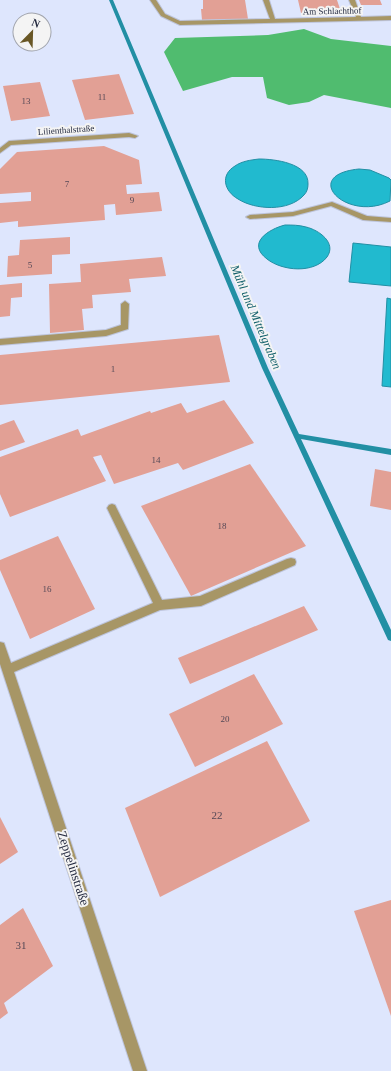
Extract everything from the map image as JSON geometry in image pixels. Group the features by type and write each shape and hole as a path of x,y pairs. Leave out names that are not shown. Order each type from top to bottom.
{"street":[{"name":"Am Schlachthof","path":"153,0 159,12 171,20 180,23 391,18"},
{"path":"266,0 273,21"},
{"path":"352,0 359,19"},
{"name":"Lilienthalstraße","path":"0,151 9,143 129,134 136,136"},
{"path":"250,217 293,214 332,204 366,218 391,220"},
{"path":"0,342 106,333 125,327 125,304"},
{"path":"112,508 159,605"},
{"path":"5,668 110,627 159,605 201,601 291,562"},
{"name":"Zeppelinstraße","path":"0,647 5,668 140,1071"}],"green space":[{"path":"304,29 331,39 391,46 391,108 324,95 309,102 289,105 267,98 263,77 232,77 183,91 164,52 175,38 268,35"}],"water":[{"path":"259,159 281,161 303,171 307,177 308,184 305,194 298,201 281,207 272,208 245,203 233,196 227,187 227,174 235,166 241,163"},
{"path":"359,169 370,170 391,180 390,201 374,206 359,206 345,202 336,196 331,188 332,180 341,173"},
{"path":"285,225 298,225 306,227 321,234 328,242 330,247 330,252 327,257 314,266 298,269 281,266 267,259 261,253 259,242 267,233"},
{"path":"353,243 391,247 391,286 349,282"},
{"path":"387,298 391,299 391,387 382,386"}],"building":[{"path":"203,0 245,0 248,19 202,20 201,9 203,9"},
{"path":"298,0 337,0 341,12 301,13"},
{"path":"359,0 380,0 382,5 361,5"},
{"path":"119,74 134,114 85,120 72,80"},
{"path":"40,82 50,116 11,121 3,86"},
{"path":"104,146 139,160 142,184 126,185 127,194 159,192 162,211 116,215 115,204 104,205 105,220 18,227 18,221 0,223 0,203 31,201 31,192 0,194 0,169 17,152"},
{"path":"70,237 70,254 52,255 52,274 7,277 8,256 19,255 20,240"},
{"path":"162,257 166,276 129,279 131,292 92,295 93,308 82,309 84,330 50,333 49,284 81,282 80,264"},
{"path":"22,283 22,297 11,298 10,316 0,317 0,285"},
{"path":"219,335 230,382 0,405 0,355"},
{"path":"224,400 254,443 183,470 178,463 114,484 101,455 93,457 106,481 10,517 0,494 0,457 78,429 81,436 150,411 151,413 181,403 187,413"},
{"path":"14,420 25,442 0,451 0,425"},
{"path":"250,464 306,546 191,596 141,506"},
{"path":"375,469 391,472 391,510 370,506"},
{"path":"58,536 95,609 30,639 0,570 0,560"},
{"path":"304,606 318,630 190,684 178,658"},
{"path":"254,674 283,724 195,767 169,714"},
{"path":"267,741 310,821 160,897 125,808"},
{"path":"0,817 18,852 0,864"},
{"path":"391,900 391,1016 354,911"},
{"path":"23,908 53,966 4,1003 8,1013 0,1019 0,925"}],"waterway":[{"name":"Mühl und Mittelgraben","path":"111,0 265,368 391,638"},
{"path":"297,436 391,452"}]}
